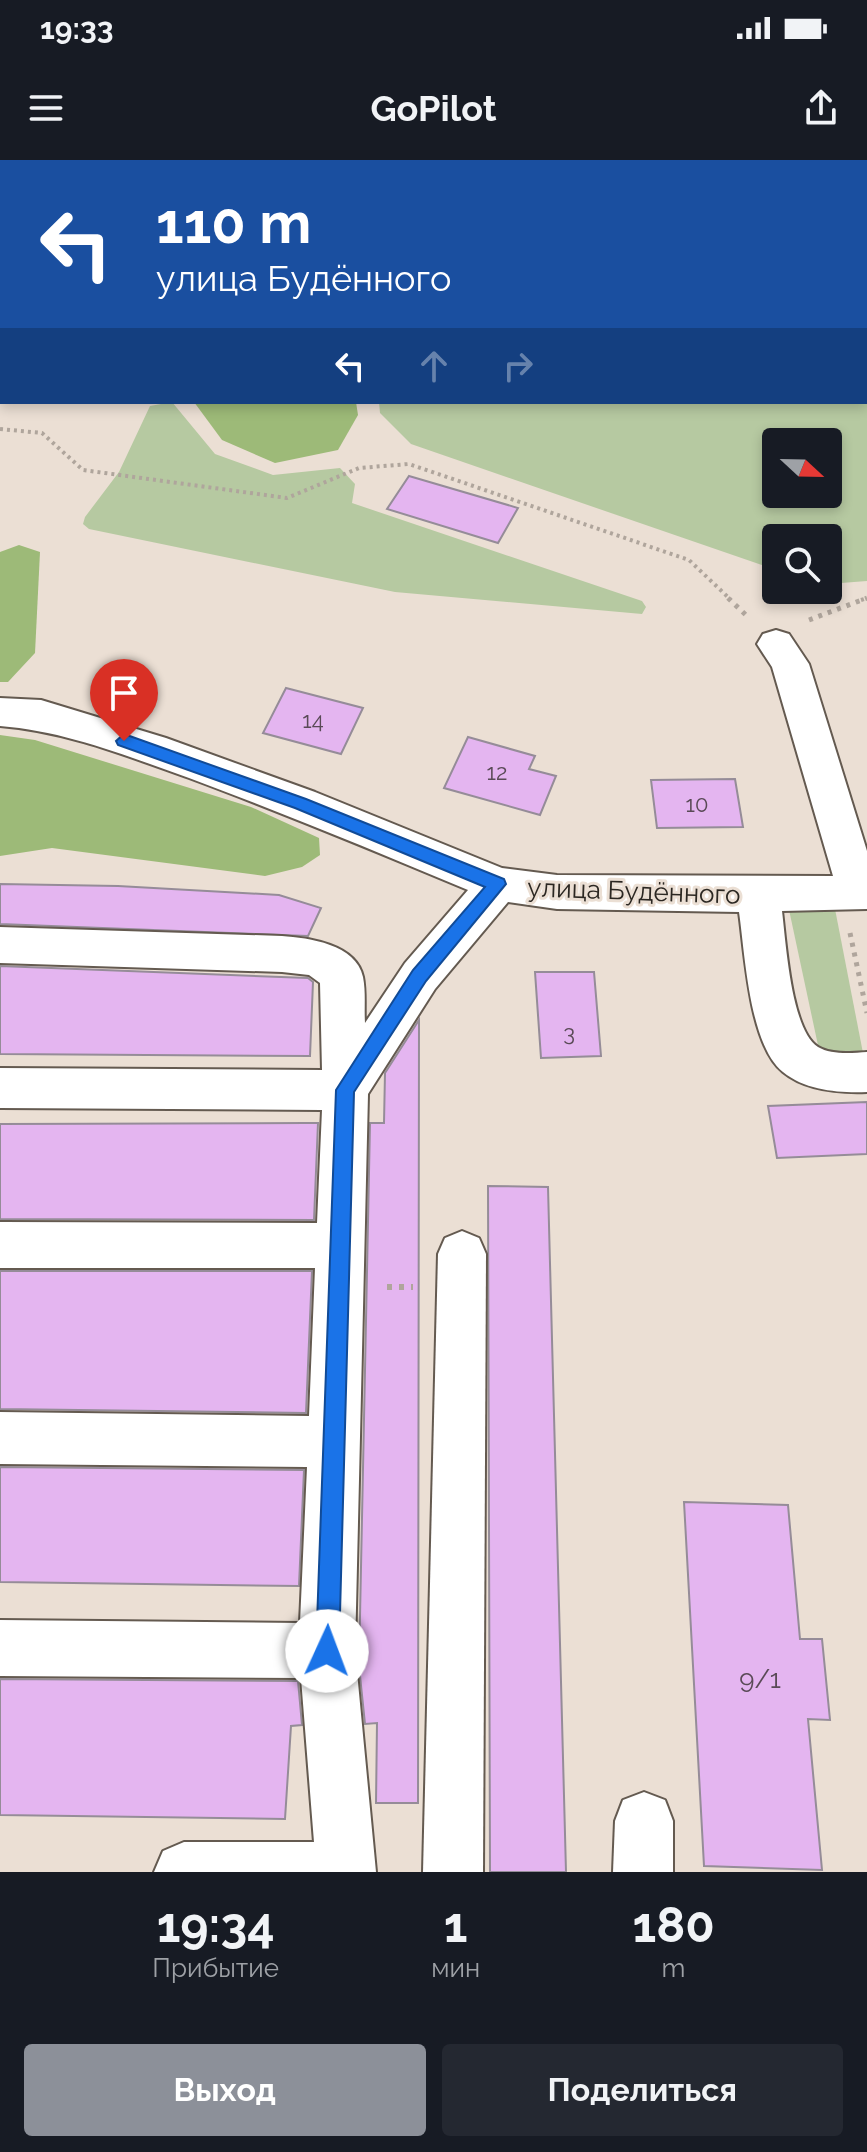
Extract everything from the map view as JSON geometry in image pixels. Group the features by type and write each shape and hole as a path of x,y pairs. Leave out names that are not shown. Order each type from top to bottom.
{"street":[{"path":"776,644 790,664 856,892"},
{"name":"улица Будённого","path":"0,712 41,715 152,749 301,803 498,884 557,892 758,895 856,892"},
{"path":"345,1090 420,976 498,884"},
{"path":"758,895 781,1032 793,1054 831,1073 867,1072"},
{"path":"0,945 315,958 333,966 341,976 345,1090 327,1651 346,1872 184,1872"},
{"path":"0,1088 345,1090"},
{"path":"0,1245 340,1266"},
{"path":"453,1872 462,1254"},
{"path":"0,1438 335,1442"},
{"path":"0,1648 327,1651"}],"path":[{"path":"0,429 42,433 83,470 287,498 359,468 409,464 689,560 776,644 803,623 867,598"},
{"path":"856,892 867,1013"},
{"path":"340,1266 446,1289 461,1310"}],"green space":[{"path":"174,404 215,454 273,475 340,468 355,484 352,503 642,601 646,607 642,614 395,592 89,529 83,524 85,517 119,472 150,406"},
{"path":"195,404 356,404 358,415 338,450 275,463 222,440"},
{"path":"379,404 867,404 867,581 842,583 842,524 762,524 762,565 411,444 380,413"},
{"path":"19,545 40,552 35,653 8,682 0,682 0,552"},
{"path":"0,735 35,740 251,807 319,838 320,855 302,867 265,876 52,848 0,856"},
{"path":"788,905 835,909 863,1053 836,1055 819,1050"}],"building":[{"path":"409,476 518,508 498,543 387,509"},
{"path":"286,688 363,708 341,754 263,733"},
{"path":"468,737 535,756 529,769 556,776 540,815 444,788"},
{"path":"735,779 743,827 657,828 651,780"},
{"path":"0,884 118,886 279,895 321,908 308,936 0,924"},
{"path":"0,966 308,978 313,982 310,1056 0,1054"},
{"path":"535,972 594,972 601,1056 541,1058"},
{"path":"419,1020 418,1803 376,1803 377,1723 365,1724 359,1666 370,1123 384,1123 385,1073"},
{"path":"867,1102 867,1154 777,1158 768,1106"},
{"path":"318,1123 314,1220 0,1219 0,1124"},
{"path":"488,1186 548,1187 566,1872 490,1872"},
{"path":"0,1271 312,1271 306,1413 0,1409"},
{"path":"0,1467 304,1470 299,1586 0,1582"},
{"path":"684,1502 788,1505 800,1639 822,1639 830,1720 808,1719 822,1870 704,1866"},
{"path":"0,1679 298,1681 302,1725 291,1726 285,1819 0,1815"}],"route":[{"path":"124,741 301,803 370,834 498,884 420,976 345,1090 327,1651"}]}
